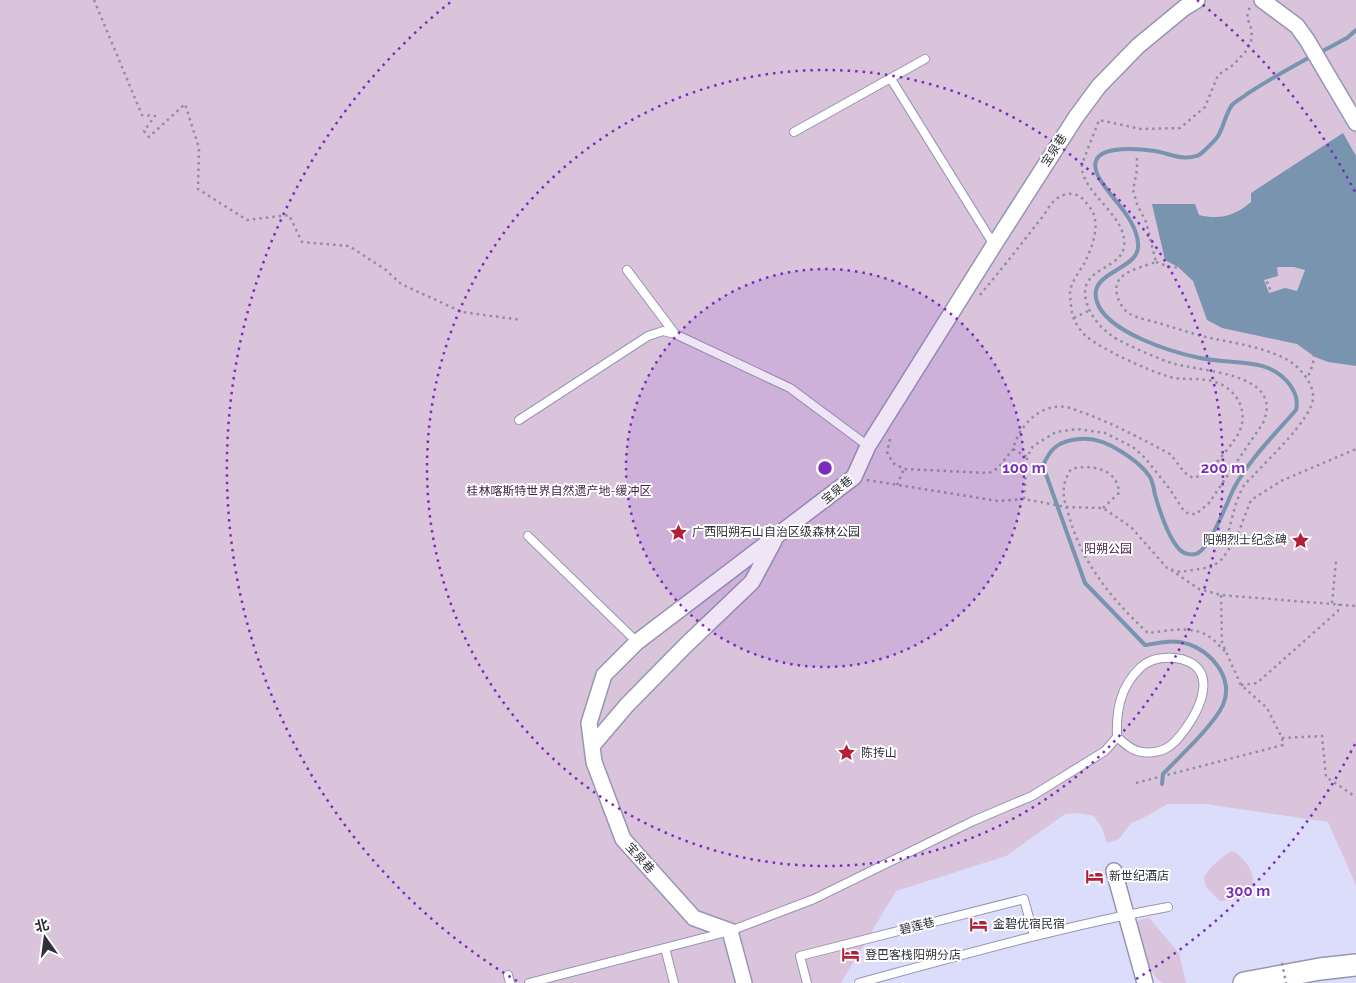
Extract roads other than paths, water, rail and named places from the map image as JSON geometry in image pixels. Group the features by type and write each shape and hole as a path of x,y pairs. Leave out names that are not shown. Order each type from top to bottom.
{"main road":[{"path":"1244,983 1320,969 1356,965"},
{"path":"1321,983 1356,979"}],"street":[{"name":"宝泉巷","path":"730,931 694,918 623,839 594,762 589,722 604,675 637,642 854,477 868,446 1076,117 1099,86 1138,46 1184,8 1197,0"},
{"path":"1262,0 1296,26 1307,40 1356,123"},
{"path":"592,746 627,706 685,646 752,582 776,537"},
{"path":"1114,871 1145,983"},
{"path":"730,931 744,983"}],"lane":[{"path":"794,132 925,60"},
{"path":"892,79 994,245"},
{"path":"627,270 675,334"},
{"path":"519,420 648,336 663,331 675,334 790,388 868,446"},
{"path":"528,536 637,642"},
{"path":"529,983 730,931 814,899 973,821 1032,796 1105,751 1117,737 1116,721 1122,691 1142,666 1165,657 1178,658 1195,665 1202,674 1204,683 1202,700 1190,722 1176,740 1165,749 1142,752 1133,750 1117,737"},
{"name":"碧莲巷","path":"807,983 800,956 1024,899 1034,936"},
{"path":"860,983 883,980 1034,936 1127,914 1168,907"},
{"path":"665,948 674,983"}],"water":[{"path":"1343,133 1356,156 1356,366 1328,362 1315,357 1297,344 1222,328 1207,320 1193,281 1178,267 1165,260 1152,204 1195,204 1199,215 1220,217 1233,214 1245,207 1251,202 1251,193","holes":["1277,267 1294,267 1305,270 1297,291 1285,288 1269,293 1264,280 1278,276"]}],"waterway":[{"path":"1319,53 1347,38 1356,30"},
{"path":"1162,784 1163,774 1212,722 1223,705 1226,694 1222,673 1208,656 1189,644 1171,641 1145,645 1085,583 1043,466 1049,454 1056,446 1072,440 1096,440 1117,449 1137,463 1150,477 1162,517 1176,545 1184,553 1196,554 1203,549 1213,534 1233,490 1246,469 1296,410 1297,400 1290,385 1272,370 1249,363 1200,358 1157,346 1126,331 1113,323 1103,313 1097,302 1096,291 1099,283 1132,260 1137,252 1138,243 1136,233 1129,219 1100,179 1095,167 1096,161 1105,152 1122,149 1141,149 1186,158 1198,155 1217,138 1232,105 1263,84 1312,56"}],"place":[{"name":"广西阳朔石山自治区级森林公园","path":"678,532"},
{"name":"阳朔烈士纪念碑","path":"1301,540"},
{"name":"陈抟山","path":"847,753"},
{"name":"新世纪酒店","path":"1095,876"},
{"name":"金碧优宿民宿","path":"979,924"},
{"name":"登巴客栈阳朔分店","path":"851,955"}],"park label":[{"name":"桂林喀斯特世界自然遗产地-缓冲区","path":"559,491"},
{"name":"阳朔公园","path":"1108,549"}]}
